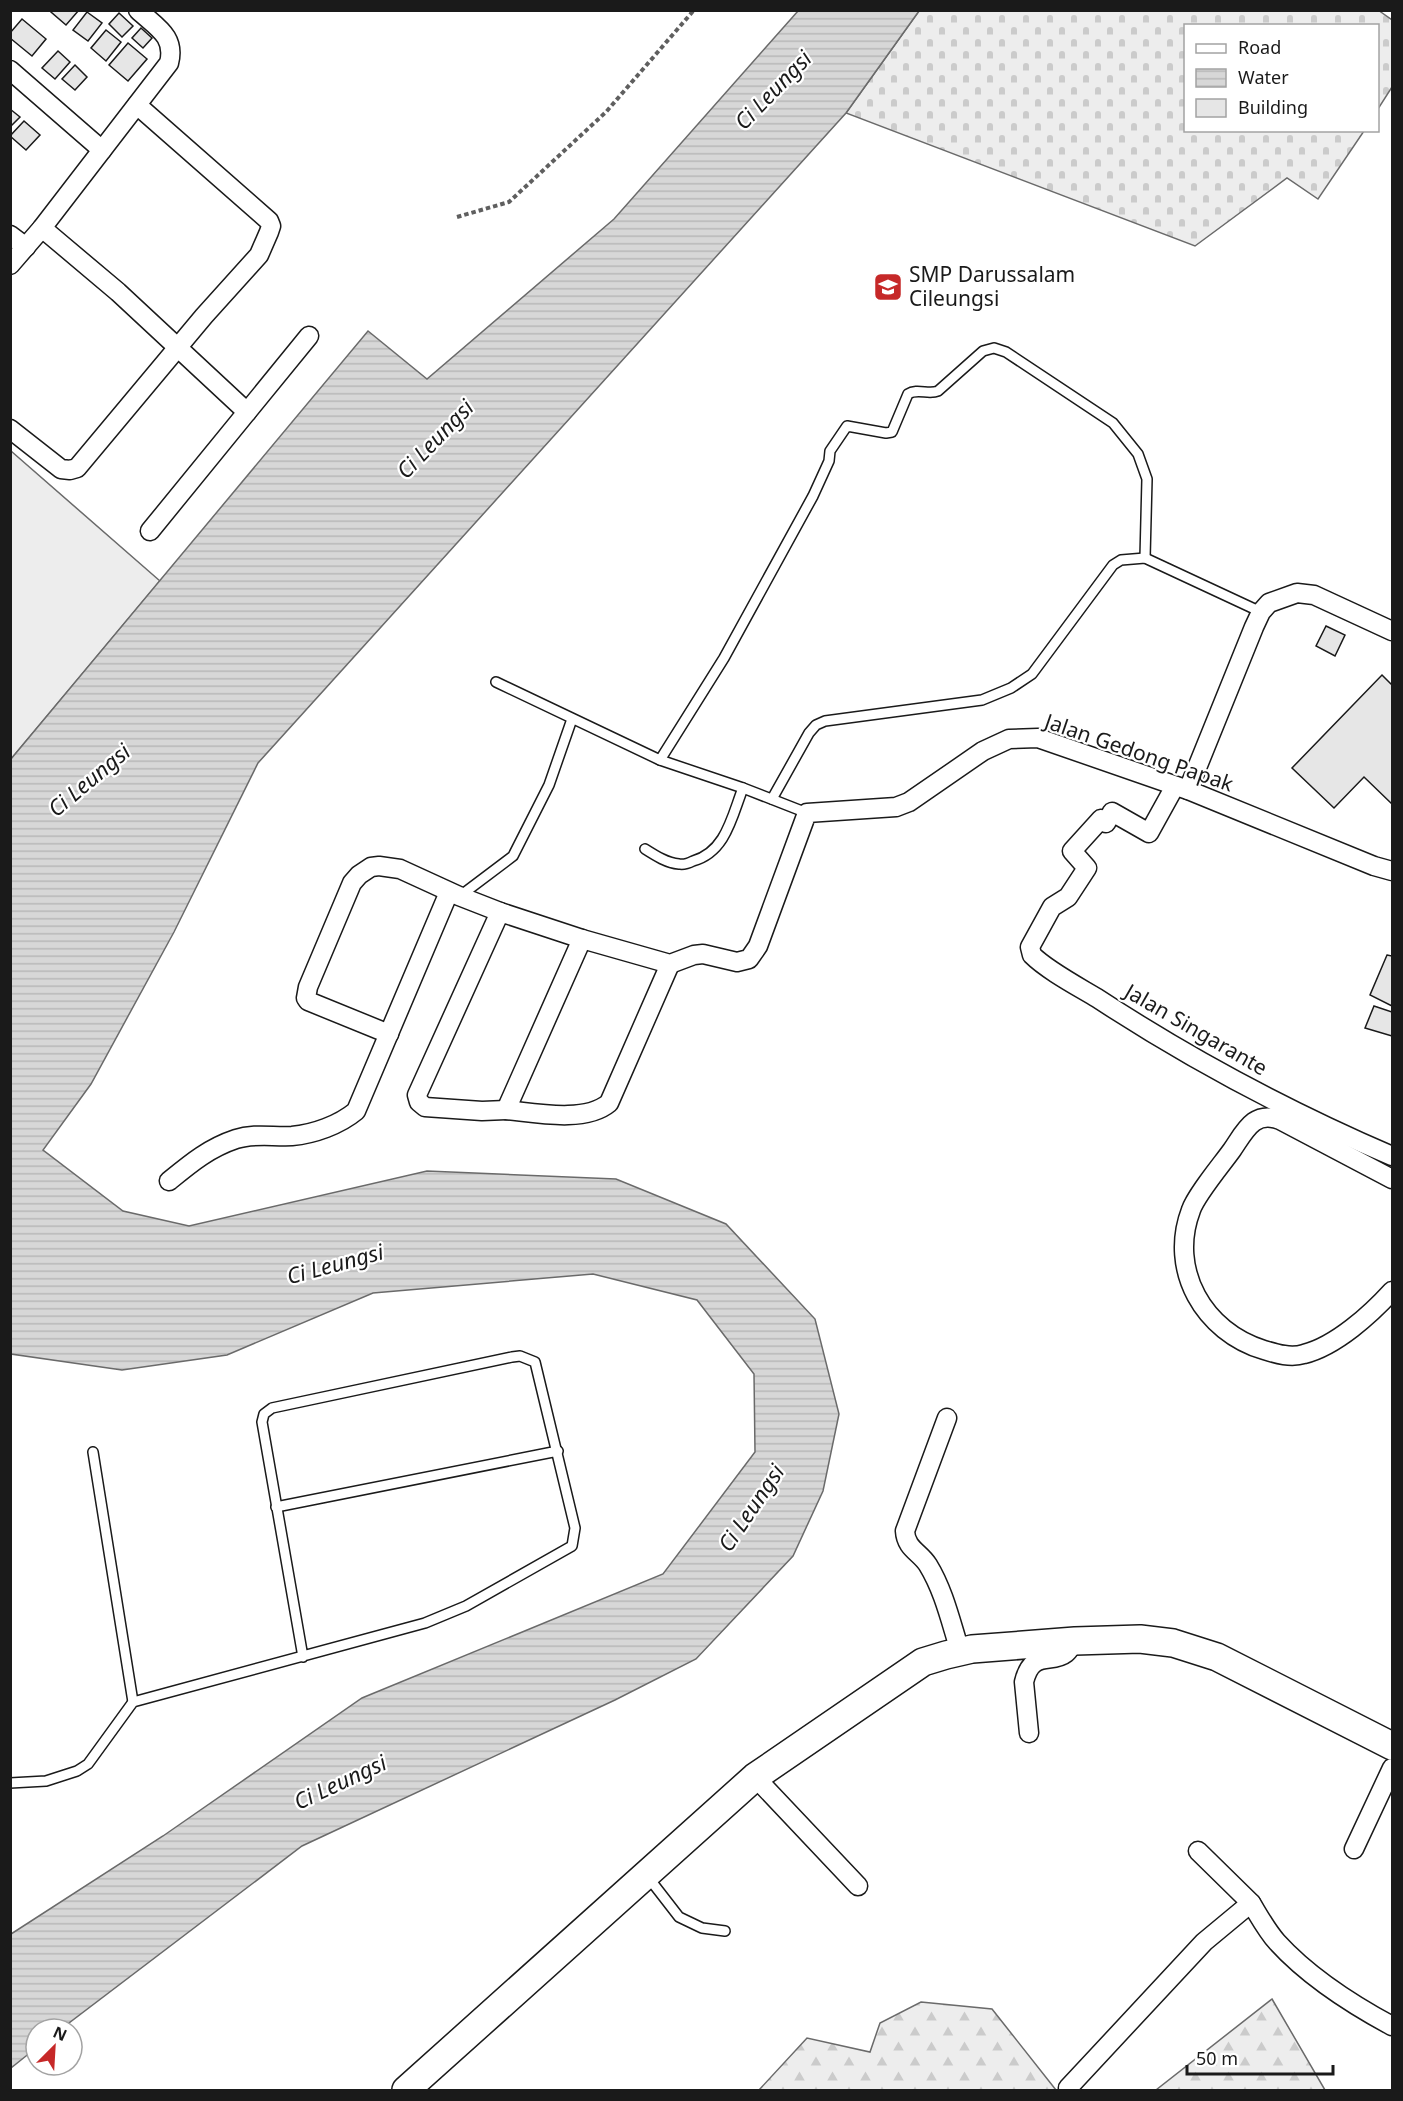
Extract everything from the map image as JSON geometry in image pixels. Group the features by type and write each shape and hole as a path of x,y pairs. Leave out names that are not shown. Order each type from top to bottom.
{"main road":[{"path":"406,2091 756,1777 923,1662 960,1651 1075,1641 1140,1639 1173,1643 1217,1657 1392,1746"}],"street":[{"path":"10,265 42,228 169,63 172,51 167,37 138,10"},
{"path":"10,70 102,150"},
{"path":"10,429 61,469 76,468 258,255 271,226 269,220 136,105"},
{"path":"42,228 118,292 247,412"},
{"path":"10,235 26,248"},
{"path":"150,531 309,336"},
{"path":"1181,788 1261,612 1269,603 1297,593 1314,595 1392,631"},
{"name":"Jalan Gedong Papak","path":"807,813 896,807 918,796 983,751 1009,739 1038,738 1181,788 1374,866 1392,871"},
{"name":"Jalan Singarante","path":"1181,788 1149,833 1112,812 1106,824 1101,819 1072,851 1087,868 1068,897 1052,907 1030,947 1035,958 1190,1055 1294,1110 1392,1156"},
{"path":"389,1034 308,1001 306,998 308,987 352,883 358,875 371,867 400,869 500,912 582,939 670,964 693,955 703,954 736,962 749,959 758,946 807,813"},
{"path":"169,1181 200,1155 237,1138 263,1135 293,1136 331,1127 345,1121 356,1111 454,894"},
{"path":"500,912 417,1095 419,1102 425,1107 555,1114 577,1114 601,1109 609,1103 670,964"},
{"path":"506,1110 582,939"},
{"path":"1392,1179 1280,1120 1266,1116 1259,1118 1254,1121 1235,1146 1191,1208 1186,1227 1184,1256 1186,1273 1199,1302 1221,1327 1255,1347 1290,1356 1324,1347 1379,1305 1392,1291"},
{"path":"947,1418 905,1531 905,1539 927,1563 938,1584 960,1651"},
{"path":"1029,1733 1024,1682 1026,1675 1038,1661 1066,1653 1075,1641"},
{"path":"1353,1849 1392,1768"},
{"path":"756,1777 858,1886"},
{"path":"1198,1851 1251,1904 1276,1941 1311,1972 1369,2014 1392,2026"},
{"path":"1068,2088 1204,1942 1251,1904"}],"lane":[{"path":"660,760 724,658 813,496 830,461 830,451 847,426 892,432 908,394 912,391 934,393 938,391 983,351 994,348 1006,352 1113,423 1138,454 1147,478 1145,558"},
{"path":"772,799 816,725 825,721 982,700 1011,688 1032,674 1113,565 1121,560 1145,558 1261,612"},
{"path":"496,682 660,760 743,788 807,813"},
{"path":"454,894 513,856 549,785 572,719"},
{"path":"645,849 664,860 681,865 707,856 725,835 743,788"},
{"path":"10,1783 40,1782 77,1771 88,1764 133,1701 303,1656 425,1623 466,1606 572,1546 575,1528 536,1362 520,1356 512,1357 272,1408 264,1414 262,1422 303,1656"},
{"path":"276,1507 558,1451"},
{"path":"93,1452 133,1701"},
{"path":"646,1875 679,1917 702,1928 725,1931"}],"path":[{"path":"457,217 509,202 606,112 694,10"}],"shaded area":[{"path":"11,451 160,581 11,759"}],"green space":[{"path":"1378,10 1392,20 1392,87 1379,107 1379,24 1184,24 1184,132 1363,132 1318,199 1287,178 1195,246 846,113 919,11"},
{"path":"1272,1999 1325,2090 1156,2090"},
{"path":"921,2002 992,2009 1056,2090 759,2090 807,2038 870,2052 880,2023"}],"water":[{"name":"Ci Leungsi","path":"798,11 919,11 846,113 258,763 174,932 91,1084 43,1150 123,1211 189,1226 427,1171 616,1179 726,1224 815,1319 839,1414 823,1491 793,1556 696,1659 615,1700 302,1846 77,2017 24,2017 24,2058 11,2068 11,1934 163,1836 362,1698 663,1574 755,1452 754,1374 697,1300 593,1274 373,1293 227,1355 122,1370 11,1354 11,759 368,331 427,379 614,219"}],"building":[{"path":"52,10 79,10 66,25 51,12"},
{"path":"87,12 102,23 88,41 73,30"},
{"path":"119,13 133,26 122,37 109,24"},
{"path":"22,19 46,39 32,56 10,38 10,33"},
{"path":"141,28 152,38 143,48 132,38"},
{"path":"106,30 121,42 106,61 91,48"},
{"path":"128,43 147,59 128,81 109,65"},
{"path":"58,51 70,62 55,79 42,68"},
{"path":"75,65 87,77 75,90 62,79"},
{"path":"10,109 20,117 10,127"},
{"path":"24,121 40,135 26,150 10,136"},
{"path":"1326,626 1345,635 1335,656 1316,646"},
{"path":"1382,675 1392,685 1392,804 1364,777 1334,808 1292,768"},
{"path":"1387,955 1392,956 1392,1006 1370,995"},
{"path":"1374,1006 1392,1012 1392,1036 1365,1028"}],"place":[{"name":"SMP Darussalam Cileungsi","path":"888,287"}]}
